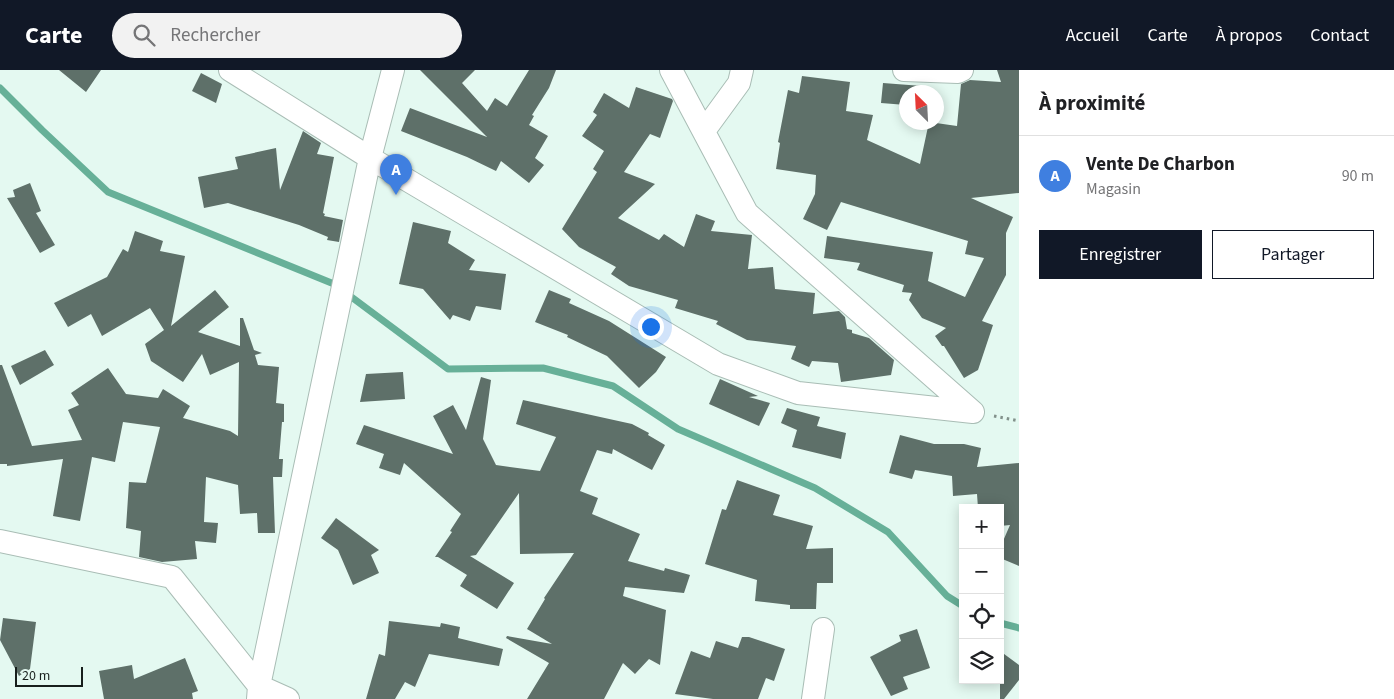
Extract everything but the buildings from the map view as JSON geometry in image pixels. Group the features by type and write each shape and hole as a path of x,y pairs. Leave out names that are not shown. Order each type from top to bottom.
{"street":[{"path":"230,70 370,158 718,364 798,393 974,412 747,213 671,70"},
{"path":"259,692 370,158 393,70"},
{"path":"704,131 739,83 742,70"},
{"path":"904,70 958,72 962,70"},
{"path":"0,541 172,577 259,692 288,699"},
{"path":"813,699 823,629"}],"waterway":[{"path":"0,88 108,192 334,284 448,369 543,368 613,386 678,429 815,488 888,532 947,596 959,604"},
{"path":"1004,624 1019,628"}],"place":[{"name":"Vente De Charbon","path":"396,195"}]}
